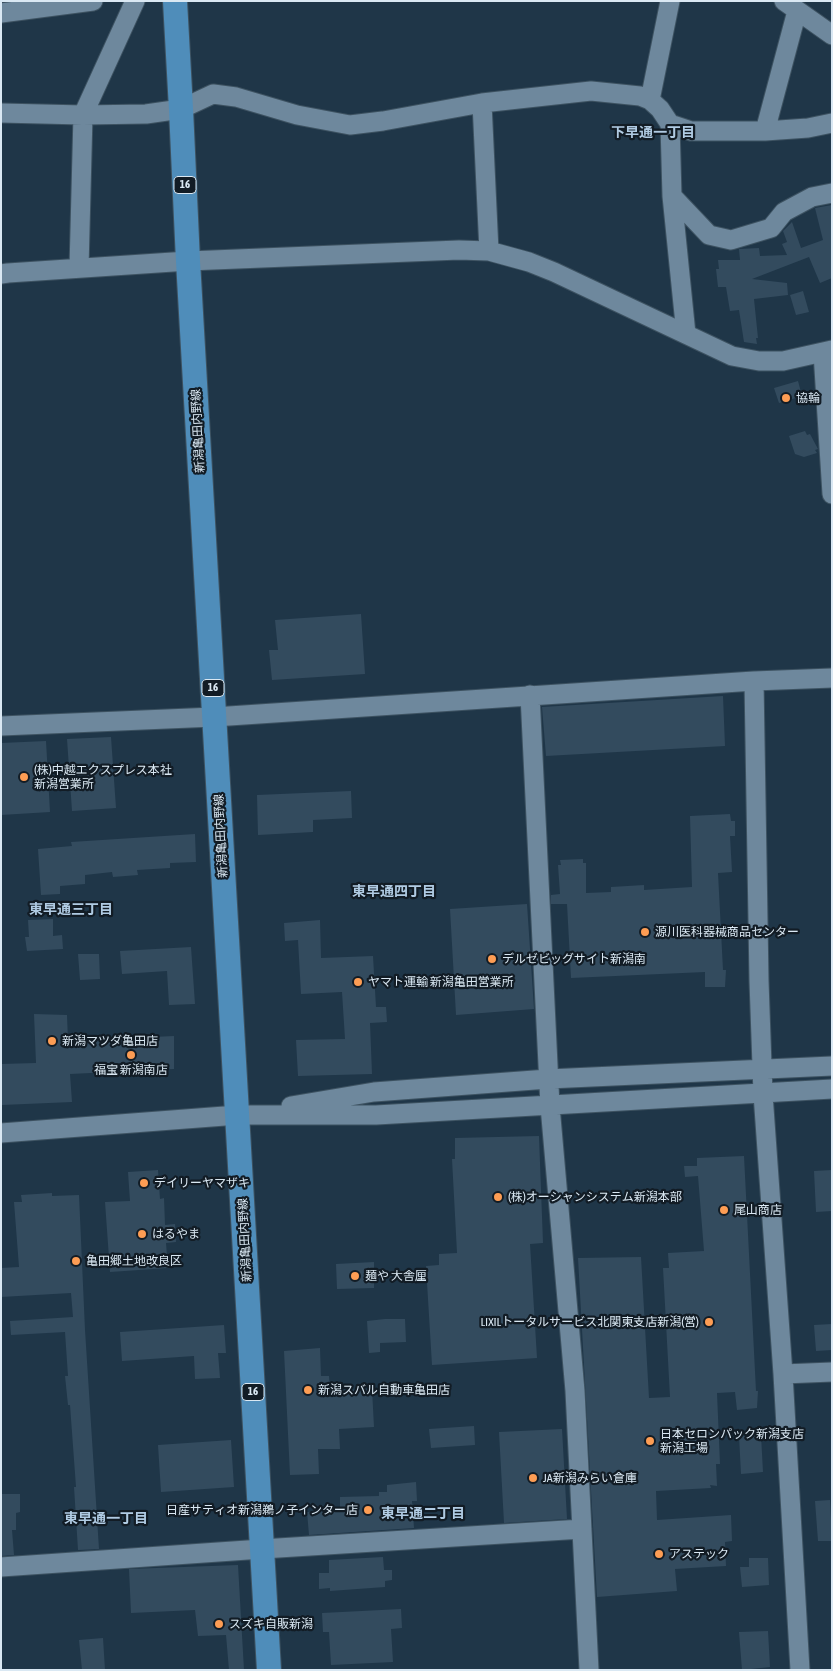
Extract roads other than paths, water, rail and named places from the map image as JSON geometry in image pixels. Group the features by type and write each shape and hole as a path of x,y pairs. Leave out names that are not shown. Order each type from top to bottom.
{"main road":[{"name":"新潟亀田内野線","path":"175,1 182,109 188,261 269,1670"}],"street":[{"path":"1,13 93,1"},
{"path":"80,268 83,115 135,1"},
{"path":"650,100 670,1"},
{"path":"765,131 790,6 832,35"},
{"path":"1,113 146,114 182,109 213,94 236,97 297,115 350,125 482,103 591,91 640,96 650,100 660,109 670,124 672,196 686,334"},
{"path":"482,103 489,252"},
{"path":"670,124 691,132 765,131 808,128 832,123"},
{"path":"672,196 708,235 731,240 771,228 784,212 812,197 832,193"},
{"path":"1,274 188,261 459,250 489,252 529,262 732,356 759,362 782,361 827,351 832,494"},
{"path":"1,726 214,717 530,695 832,678"},
{"path":"754,681 759,981 763,1094 783,1374 800,1670"},
{"path":"530,695 548,1079 575,1391 589,1670"},
{"path":"238,1115 374,1092 548,1079 832,1066"},
{"path":"1,1133 238,1115 376,1115 832,1089"},
{"path":"783,1374 832,1372"},
{"path":"1,1567 262,1548 582,1529"}],"place":[{"name":"協輪","path":"786,398"},
{"name":"(株)中越エクスプレス本社 新潟営業所","path":"24,777"},
{"name":"源川医科器械商品センター","path":"645,932"},
{"name":"デルゼビッグサイト新潟南","path":"492,959"},
{"name":"ヤマト運輸 新潟亀田営業所","path":"358,982"},
{"name":"新潟マツダ亀田店","path":"52,1041"},
{"name":"福宝 新潟南店","path":"131,1055"},
{"name":"デイリーヤマザキ","path":"144,1183"},
{"name":"(株)オーシャンシステム新潟本部","path":"498,1197"},
{"name":"尾山商店","path":"724,1210"},
{"name":"はるやま","path":"142,1234"},
{"name":"亀田郷土地改良区","path":"76,1261"},
{"name":"麺や 大舎厘","path":"355,1276"},
{"name":"LIXILトータルサービス北関東支店新潟(営)","path":"709,1322"},
{"name":"新潟スバル自動車亀田店","path":"308,1390"},
{"name":"日本セロンパック新潟支店 新潟工場","path":"650,1441"},
{"name":"JA新潟みらい倉庫","path":"533,1478"},
{"name":"日産サティオ新潟鵜ノ子インター店","path":"368,1510"},
{"name":"アステック","path":"659,1554"},
{"name":"スズキ自販新潟","path":"219,1624"}],"district":[{"name":"下早通一丁目","path":"653,133"},
{"name":"東早通四丁目","path":"394,892"},
{"name":"東早通三丁目","path":"71,910"},
{"name":"東早通二丁目","path":"423,1514"},
{"name":"東早通一丁目","path":"106,1519"}]}
